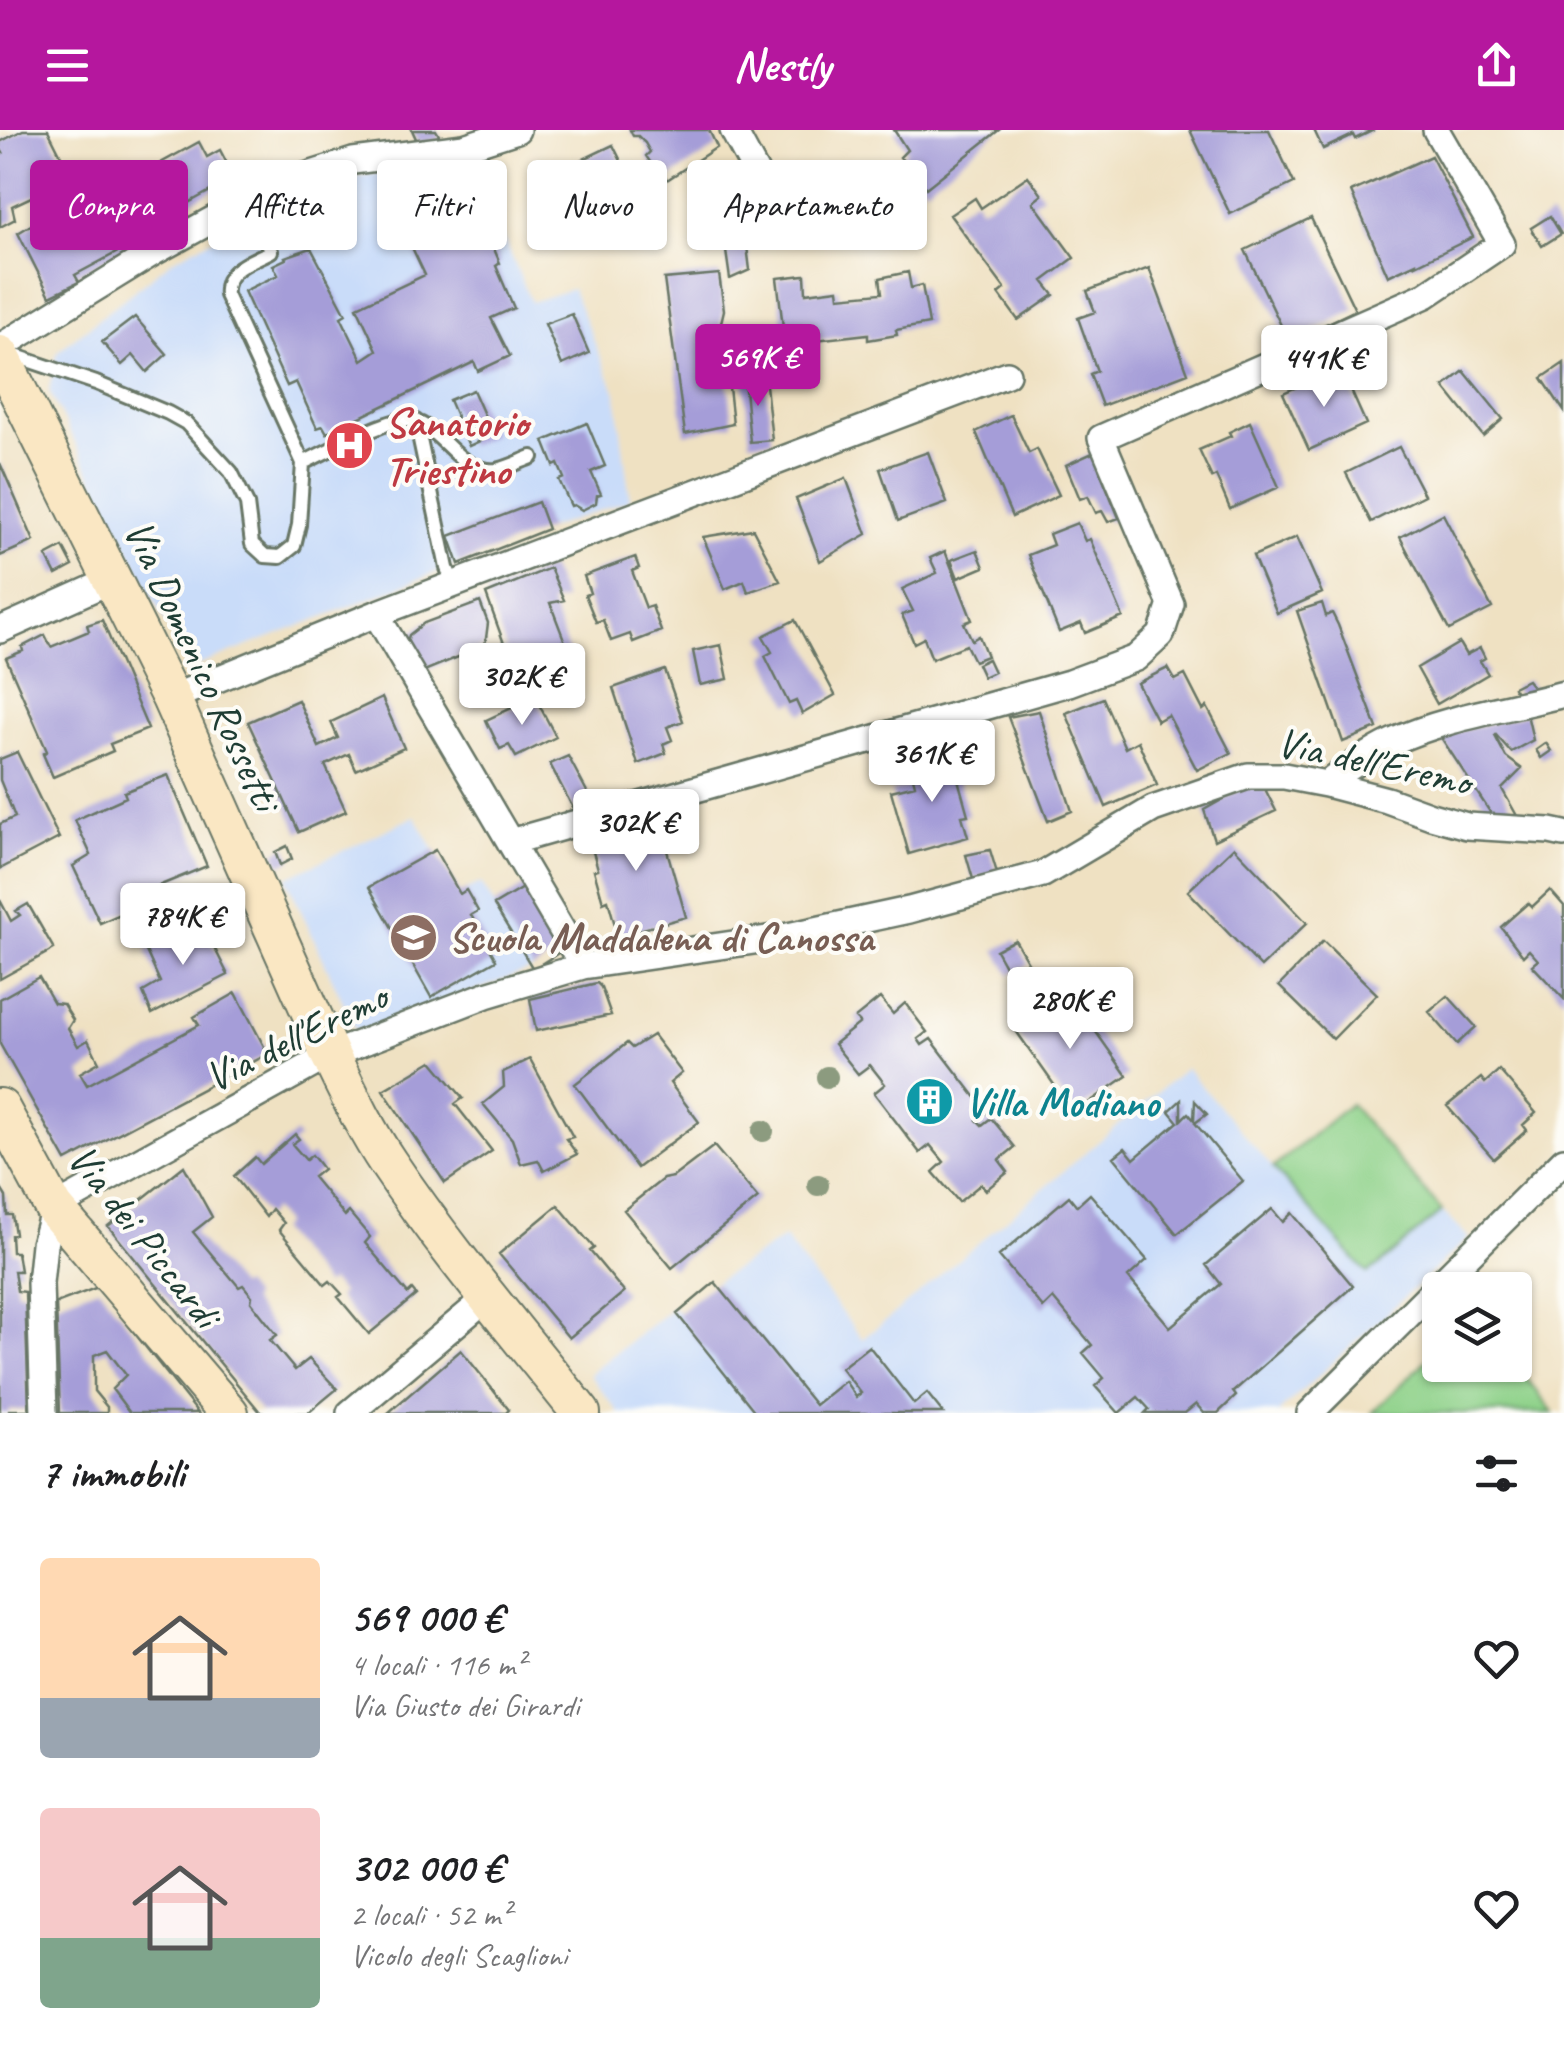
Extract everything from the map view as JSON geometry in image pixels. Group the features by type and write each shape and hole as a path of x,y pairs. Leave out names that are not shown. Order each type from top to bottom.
{"main road":[{"name":"Via Domenico Rossetti","path":"0,350 172,698 356,1109 387,1162 436,1230 582,1413"},
{"name":"Via dei Piccardi","path":"0,1108 54,1208 229,1413"}],"street":[{"path":"357,161 464,147 517,130"},
{"path":"734,130 750,160"},
{"path":"510,842 1070,683 1136,658 1161,636 1171,604 1101,438 1426,295 1502,244 1436,130"},
{"path":"0,350 208,222"},
{"path":"172,698 376,614 1007,374"},
{"path":"0,630 114,580"},
{"path":"376,614 582,966"},
{"path":"1326,784 1393,742 1480,712 1564,694"},
{"name":"Via dell'Eremo","path":"54,1208 330,1055 486,995 582,966 788,936 909,910 1043,874 1153,809 1248,776 1284,776 1326,784 1467,826 1559,838"},
{"path":"1310,1413 1564,1160"},
{"path":"44,1413 40,1283 44,1244 54,1208"},
{"path":"350,1413 489,1296"}],"lane":[{"path":"0,350 96,383 186,424 231,472 247,504 252,544 264,556 280,557 294,546 303,463 225,288 231,272 269,250"},
{"path":"303,463 390,422 406,420 425,426 474,467 499,469 532,457"},
{"path":"416,422 454,585"}],"shaded area":[{"name":"Sanatorio Triestino","path":"377,173 377,250 507,250 507,246 531,302 572,289 616,393 630,500 189,669 49,391 57,352 174,259 208,241 208,250 357,250 360,176"},
{"name":"Scuola Maddalena di Canossa","path":"415,816 459,894 481,883 533,969 358,1035 286,878"},
{"path":"1186,1068 1273,1168 1350,1104 1469,1238 1432,1272 1422,1272 1422,1281 1278,1413 619,1413 589,1374 673,1307 678,1313 715,1282 784,1238 862,1339"}],"green space":[{"path":"1350,1104 1442,1211 1367,1273 1273,1168"},
{"path":"1422,1364 1422,1382 1529,1382 1554,1413 1372,1413"}],"building":[{"path":"23,130 48,130 63,160 30,160 30,198 12,206 15,219 0,227 3,153 0,142"},
{"path":"412,130 436,130 441,139 418,143"},
{"path":"630,130 709,130 717,147 697,160 687,160 687,167 667,180 667,160 649,160 645,143"},
{"path":"894,130 999,130 927,187 927,160 903,160 900,157 907,150"},
{"path":"1190,130 1269,130 1294,183 1230,214"},
{"path":"1314,130 1374,130 1323,149"},
{"path":"199,142 207,157 220,150 225,160 208,160 208,192 188,203 188,160 166,160"},
{"path":"613,145 620,160 581,160"},
{"path":"1431,156 1473,237 1388,276 1351,192"},
{"path":"1028,176 1042,195 1033,202 1074,258 1043,281 1054,295 1018,320 999,294 1005,289 950,215 975,198 981,208"},
{"path":"1550,216 1561,234 1542,246 1531,228"},
{"path":"1311,218 1355,310 1289,342 1245,250"},
{"path":"30,226 30,250 121,250 75,275 79,282 50,296 18,233"},
{"name":"Sanatorio Triestino","path":"312,250 346,314 341,317 362,360 377,350 357,307 425,275 413,250 495,250 500,263 496,266 514,308 491,318 510,356 478,371 474,362 327,433 323,426 317,428 296,382 287,386 244,291 278,275 273,265 285,257"},
{"path":"748,250 750,270 730,279 726,251"},
{"path":"1149,268 1188,373 1102,406 1090,374 1097,371 1078,318 1095,312 1087,291"},
{"path":"908,272 911,288 922,285 929,324 868,340 868,334 816,340 814,331 784,335 777,278 805,275 806,293 838,289 839,297 882,293 880,278"},
{"path":"719,274 724,310 720,327 728,325 734,370 729,372 727,387 733,424 685,434 664,279"},
{"path":"572,314 589,353 562,365 545,324"},
{"path":"135,317 167,354 147,372 133,355 122,365 102,342"},
{"path":"1564,363 1564,411 1542,378"},
{"path":"1334,370 1342,389 1349,386 1366,424 1309,450 1283,393"},
{"path":"1464,371 1503,419 1483,436 1444,387"},
{"path":"765,376 772,440 750,442 744,379"},
{"path":"473,390 493,435 469,446 449,400"},
{"path":"1011,415 1029,453 1037,449 1059,495 1012,517 976,432"},
{"path":"1250,422 1279,487 1230,509 1199,450 1231,436 1229,432"},
{"path":"587,423 605,466 591,472 601,494 597,495 596,503 582,510 571,506 559,480 564,478 558,464 554,466 544,441"},
{"path":"1399,447 1424,495 1371,522 1346,473"},
{"path":"1097,451 1103,470 1100,471 1119,518 1108,522 1102,511 1096,513 1088,496 1080,499 1066,465"},
{"path":"928,452 947,503 898,521 880,469"},
{"path":"0,463 34,541 0,556"},
{"path":"846,478 867,534 820,561 796,499"},
{"path":"538,502 548,529 459,564 449,536"},
{"path":"1443,514 1492,608 1449,630 1400,537"},
{"path":"1077,523 1085,541 1090,539 1123,617 1085,633 1081,623 1059,632 1028,555 1053,545 1049,534"},
{"path":"753,529 780,581 748,592 744,581 725,589 703,537"},
{"path":"1297,537 1322,593 1277,613 1253,556"},
{"path":"63,547 73,566 56,575 46,556"},
{"path":"977,550 984,567 958,578 951,560"},
{"path":"945,551 972,620 964,623 972,640 979,636 987,656 974,661 966,645 932,659 924,638 914,643 902,615 913,611 902,589 937,573 930,558"},
{"path":"635,557 639,568 632,571 646,608 652,606 661,631 633,642 630,634 611,641 603,620 596,622 585,595 590,593 584,576"},
{"path":"550,568 564,600 550,603 573,663 500,690 487,658 506,649 486,594"},
{"path":"480,602 488,623 485,646 417,674 404,653 409,635 424,623"},
{"path":"1322,603 1326,616 1332,613 1338,625 1377,728 1343,742 1297,611"},
{"path":"102,620 148,729 110,744 113,751 53,777 43,754 47,751 6,658 45,635 51,647 89,631 87,625"},
{"path":"795,620 835,695 802,714 796,701 789,704 765,656 772,652 763,636"},
{"path":"1459,643 1466,655 1480,648 1485,658 1480,661 1488,674 1437,704 1417,668"},
{"path":"721,645 728,679 700,685 693,651"},
{"path":"988,659 994,672 983,677 977,664"},
{"path":"1168,668 1175,680 1185,675 1231,753 1197,770 1168,715 1157,721 1137,683"},
{"path":"665,670 683,721 667,727 672,740 663,744 666,753 638,764 613,688"},
{"path":"1527,680 1537,693 1521,701 1513,687"},
{"path":"535,697 556,737 516,757 509,745 500,749 486,720"},
{"path":"382,698 404,748 356,770 349,754 325,765 346,811 299,832 248,722 298,700 319,747 338,738 331,722"},
{"path":"1103,698 1125,748 1138,741 1157,785 1106,807 1066,713"},
{"path":"1039,711 1072,811 1048,821 1008,717"},
{"path":"1527,714 1533,740 1511,752 1495,736 1506,757 1522,769 1502,789 1516,814 1494,818 1440,736"},
{"path":"1546,743 1551,751 1541,758 1536,750"},
{"path":"950,751 968,815 962,816 968,837 909,854 891,791 915,785 909,762"},
{"path":"17,752 59,838 0,869 0,824 15,817 0,780 0,759"},
{"path":"568,756 592,801 573,808 550,764"},
{"path":"168,775 207,866 156,887 160,897 100,923 73,866 91,855 75,820 126,797 124,792"},
{"path":"1264,787 1276,811 1214,840 1204,810 1243,788"},
{"path":"656,812 686,917 618,936 608,900 603,902 587,831"},
{"path":"287,846 292,859 280,865 275,852"},
{"path":"1234,847 1307,923 1261,967 1188,891"},
{"path":"435,850 460,894 466,890 478,911 471,915 496,960 431,997 369,887"},
{"path":"990,850 997,873 973,879 966,855"},
{"path":"524,887 563,950 533,969 494,905"},
{"path":"1550,890 1564,906 1564,999 1532,965 1538,960 1529,950 1523,956 1501,927"},
{"path":"0,900 11,921 20,915 16,911 28,904 54,949 0,979"},
{"path":"202,923 228,975 152,1014 143,992 160,982 146,951"},
{"path":"1015,940 1029,964 1010,975 996,950"},
{"path":"1323,941 1377,994 1333,1039 1279,986"},
{"path":"39,977 54,1003 63,1004 73,1020 68,1028 78,1046 88,1040 99,1062 80,1073 87,1085 199,1025 194,1017 236,993 268,1054 66,1161 0,1044 0,999"},
{"path":"597,983 611,1015 536,1031 530,999"},
{"path":"1067,991 1127,1076 1074,1113 1014,1028"},
{"path":"1448,996 1476,1027 1457,1044 1429,1012"},
{"name":"Villa Modiano","path":"880,998 893,1014 905,1003 927,1032 918,1039 922,1045 931,1039 987,1112 977,1120 982,1125 991,1118 1015,1147 999,1160 1008,1172 986,1190 981,1184 959,1202 933,1172 944,1162 930,1145 920,1153 874,1093 885,1084 870,1065 858,1074 834,1044 860,1023 855,1018"},
{"path":"653,1035 682,1073 670,1083 699,1122 637,1168 575,1084 627,1043 632,1048"},
{"path":"530,1059 573,1137 566,1139 577,1154 544,1171 538,1160 521,1164 512,1139 483,1104 504,1087 503,1072"},
{"path":"432,1061 463,1098 455,1104 492,1151 445,1183 383,1090"},
{"path":"1499,1070 1536,1113 1523,1125 1527,1130 1494,1159 1447,1106 1481,1078 1485,1083"},
{"path":"1181,1100 1181,1120 1188,1113 1194,1120 1195,1101 1207,1114 1195,1123 1243,1181 1177,1234 1114,1157 1125,1148 1134,1159 1178,1122 1169,1111"},
{"path":"295,1134 299,1139 292,1144 306,1160 312,1155 323,1169 313,1177 345,1216 349,1212 370,1237 365,1243 408,1294 412,1290 416,1295 369,1334 338,1297 342,1294 330,1281 325,1285 279,1230 284,1223 272,1209 266,1217 234,1176 255,1157 261,1164"},
{"path":"714,1146 758,1198 672,1268 624,1210"},
{"path":"184,1166 212,1217 193,1232 239,1287 243,1285 252,1296 251,1302 277,1335 270,1340 295,1370 309,1359 337,1389 308,1413 261,1413 108,1226"},
{"path":"0,1187 6,1197 7,1215 12,1215 12,1252 17,1252 20,1271 14,1271 17,1291 25,1292 29,1410 9,1413 0,1413"},
{"path":"1090,1194 1147,1260 1128,1277 1170,1327 1221,1284 1206,1265 1272,1209 1283,1222 1292,1213 1353,1286 1233,1392 1236,1396 1218,1413 1204,1413 1196,1404 1185,1413 1145,1413 1149,1409 1138,1397 1119,1413 1095,1386 1104,1378 1083,1353 1092,1345 1053,1298 1043,1308 999,1256 1069,1196 1077,1206"},
{"path":"558,1205 624,1292 569,1338 499,1254"},
{"path":"715,1282 815,1405 845,1381 856,1397 861,1393 841,1368 869,1346 914,1404 927,1393 943,1413 756,1413 677,1314"},
{"path":"98,1287 198,1413 130,1413 112,1389 126,1375 107,1350 94,1355 94,1391 107,1407 107,1413 60,1413 56,1303"},
{"path":"461,1350 509,1410 506,1413 388,1413"}],"place":[{"name":"Sanatorio Triestino","path":"350,446"},
{"name":"Scuola Maddalena di Canossa","path":"413,937"},
{"name":"Villa Modiano","path":"930,1102"}]}
